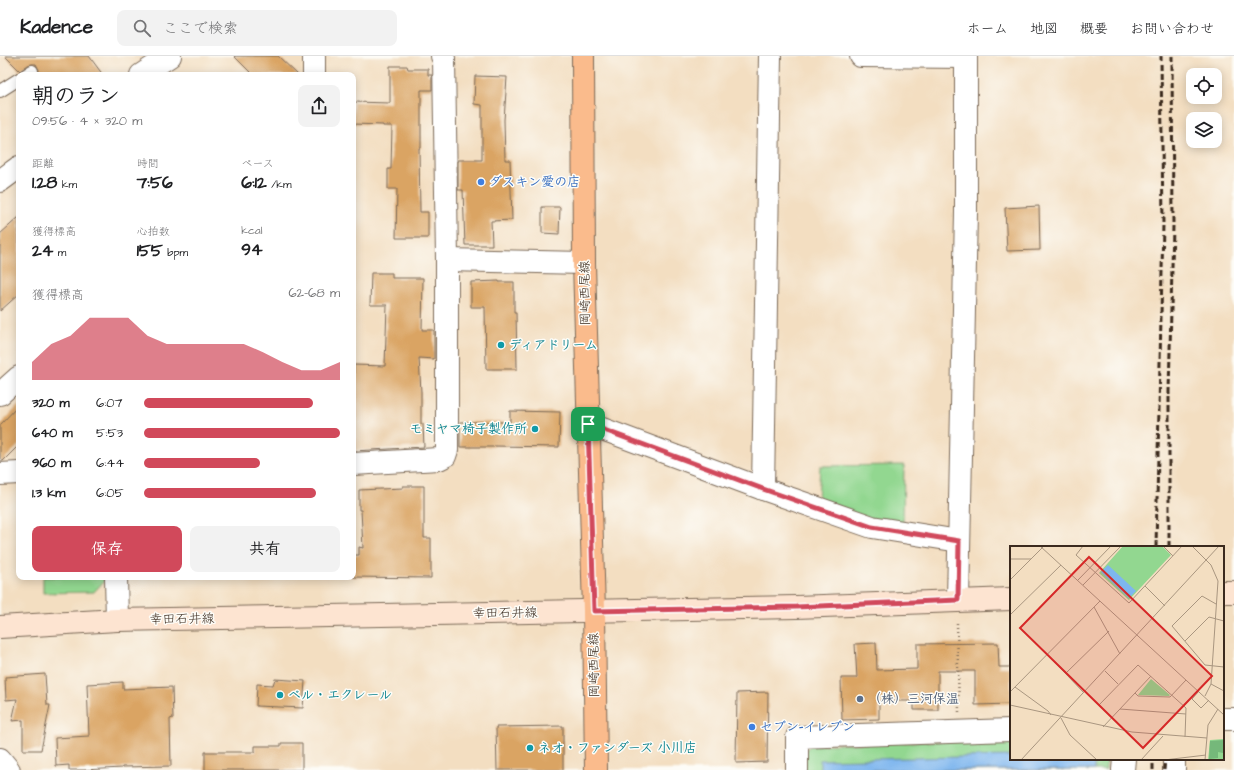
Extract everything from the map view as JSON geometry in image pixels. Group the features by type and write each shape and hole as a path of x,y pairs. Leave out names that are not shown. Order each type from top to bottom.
{"main road":[{"name":"岡崎西尾線","path":"583,56 584,262 594,611 596,770"},
{"name":"幸田石井線","path":"0,627 117,620 796,607 1010,599"}],"street":[{"path":"146,72 170,56"},
{"path":"314,56 314,72"},
{"path":"356,464 439,459 445,456 447,450 447,260 444,58 442,56"},
{"path":"763,489 770,56"},
{"path":"861,56 966,56 966,227 958,600"},
{"path":"0,181 16,168"},
{"path":"447,260 584,262"},
{"path":"0,394 16,381"},
{"path":"588,424 763,489 872,527 959,541"},
{"path":"0,474 16,473"},
{"path":"116,580 117,620"},
{"path":"1224,718 1234,719"},
{"path":"797,770 797,737 1010,730"},
{"path":"0,760 9,770"},
{"path":"1123,770 1124,760"}],"lane":[{"path":"0,91 16,81"}],"path":[{"path":"957,623 960,732"}],"green space":[{"path":"904,465 903,524 871,519 818,499 820,466"},
{"path":"43,580 104,580 94,592 43,593"},
{"path":"1010,739 1010,760 1106,760 1106,770 804,770 803,752 811,745"}],"water":[{"path":"1010,756 1010,760 1094,760 1094,770 820,770 820,760"}],"building":[{"path":"5,56 89,56 101,72 39,72 36,64 28,65 20,71"},
{"path":"234,56 278,56 295,72 250,72"},
{"path":"390,66 407,66 408,69 428,69 428,75 432,75 432,90 421,90 421,148 419,148 420,212 428,212 428,238 396,238 397,189 388,189 388,169 391,169 392,126 356,124 356,102 390,103"},
{"path":"475,76 507,77 504,120 505,160 510,160 512,220 491,221 492,245 465,245 463,190 458,190 458,160 482,160 482,105 474,104"},
{"path":"1039,206 1040,250 1007,251 1005,208"},
{"path":"542,207 560,207 559,234 542,233"},
{"path":"16,220 16,297 0,311 0,234"},
{"path":"371,273 392,273 392,278 423,278 422,330 434,330 434,359 419,358 421,424 423,424 424,447 356,451 356,365 385,366 387,305 370,305"},
{"path":"471,282 514,282 517,369 486,369 485,307 471,307"},
{"path":"16,408 16,448 3,461 0,461 0,425"},
{"path":"510,411 560,412 559,447 460,447 460,422 510,422"},
{"path":"403,486 424,486 424,538 431,538 431,578 356,577 356,555 359,555 359,547 363,548 361,510 359,510 359,490 403,488"},
{"path":"876,643 877,670 917,669 917,644 998,643 999,667 1010,667 1010,704 975,705 975,671 938,671 938,710 914,710 914,701 879,701 879,719 842,720 841,678 857,678 855,644"},
{"path":"45,674 47,705 50,705 41,750 23,750 23,720 12,721 17,699 6,700 5,677"},
{"name":"ベル・エクレール","path":"275,679 305,681 303,708 256,706 257,684 273,685"},
{"path":"123,682 123,689 172,687 173,718 170,719 171,766 69,770 69,765 56,766 55,738 89,736 87,684"},
{"name":"セブン-イレブン","path":"768,692 767,762 736,763 737,693"},
{"name":"ネオ・ファンダーズ 小川店","path":"563,726 563,770 497,770 496,727"},
{"path":"281,743 302,743 302,770 205,770 205,752 255,752 255,746 281,746"}],"railway":[{"path":"1156,546 1163,224 1161,56"},
{"path":"1169,546 1169,392 1173,226 1172,56"},
{"path":"1153,760 1153,770"},
{"path":"1164,770 1165,760"}],"place":[{"name":"ダスキン愛の店","path":"481,182"},
{"name":"ディアドリーム","path":"501,345"},
{"name":"モミヤマ椅子製作所","path":"535,429"},
{"name":"ベル・エクレール","path":"280,695"},
{"name":"（株）三河保温","path":"860,699"},
{"name":"セブン-イレブン","path":"752,727"},
{"name":"ネオ・ファンダーズ 小川店","path":"530,748"}],"route":[{"path":"588,424 763,489 872,527 959,541 958,600 796,607 594,611 588,424"}]}
